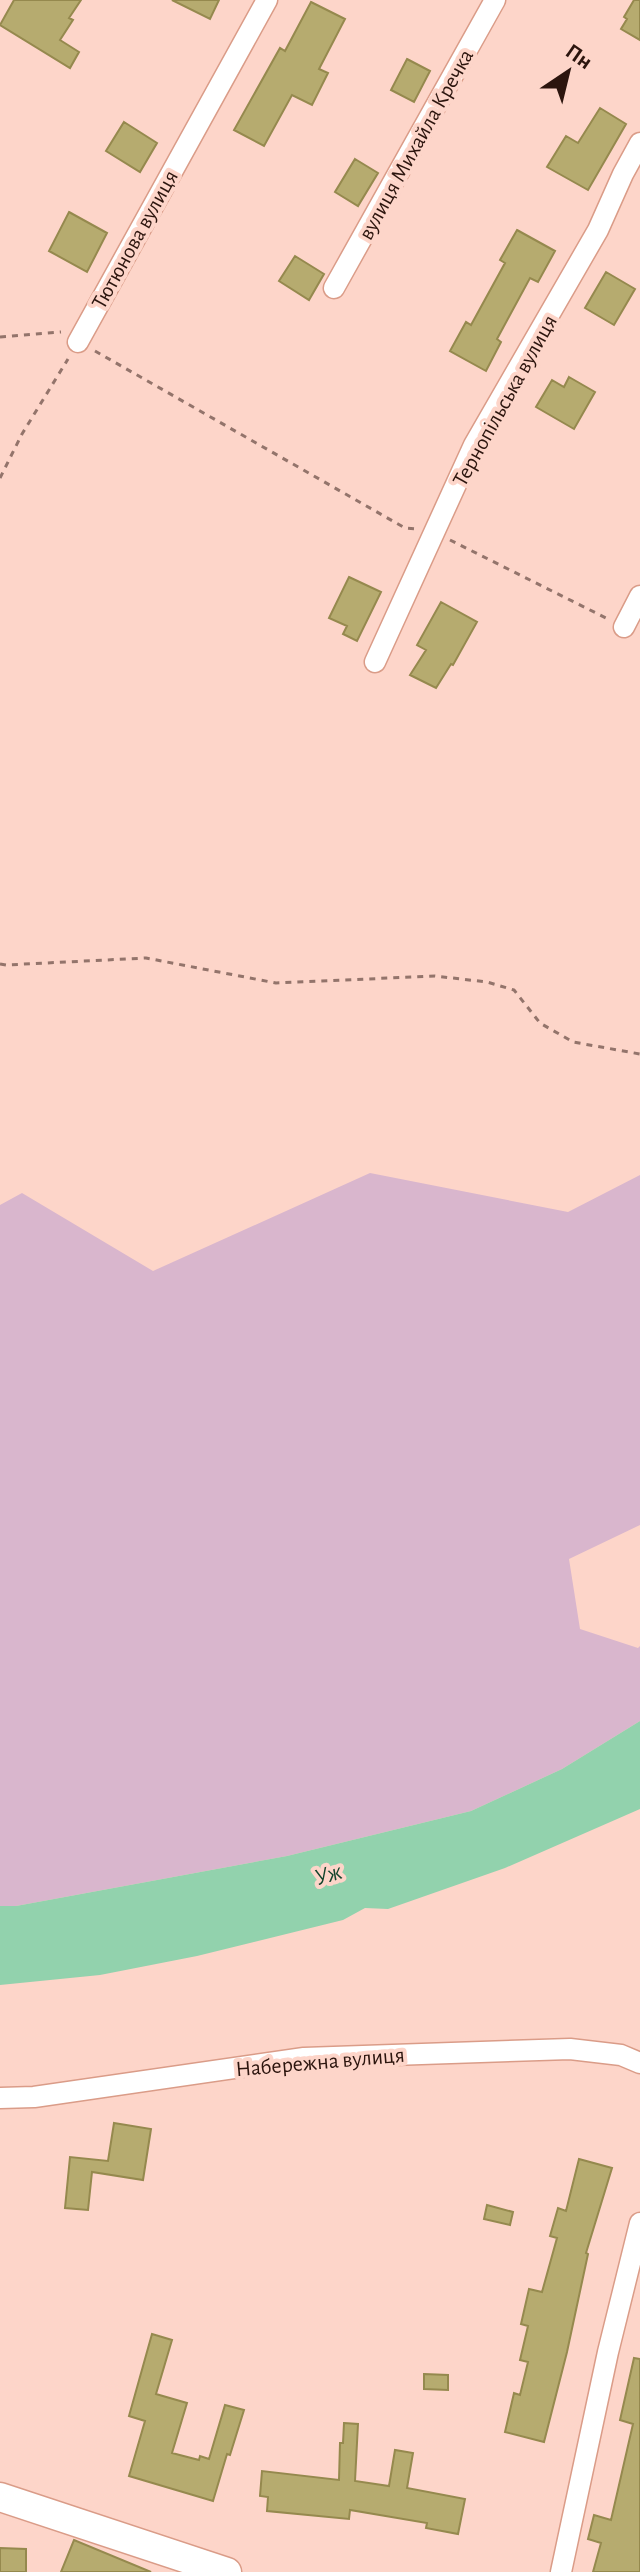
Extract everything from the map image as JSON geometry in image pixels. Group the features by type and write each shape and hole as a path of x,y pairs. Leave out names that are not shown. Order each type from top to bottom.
{"street":[{"name":"Тютюнова вулиця","path":"78,342 267,0"},
{"name":"вулиця Михайла Кречка","path":"334,288 495,0"},
{"name":"Тернопільська вулиця","path":"375,662 474,445 598,230 640,143"},
{"path":"624,627 640,596"},
{"name":"Набережна вулиця","path":"0,2098 34,2097 304,2058 570,2049 621,2055 640,2063"},
{"path":"561,2572 608,2352 640,2223"},
{"path":"0,2497 227,2572"}],"path":[{"path":"0,337 63,332 405,528 436,532 624,627"},
{"path":"0,478 22,434 78,342"},
{"path":"0,964 146,958 276,983 435,976 487,982 514,990 540,1023 573,1042 640,1054"}],"shaded area":[{"path":"370,1173 568,1212 640,1175 640,1525 569,1559 580,1629 638,1648 640,1646 640,1721 562,1769 471,1811 287,1856 16,1906 0,1906 0,1205 22,1193 153,1271"}],"water":[{"name":"Уж","path":"640,1721 640,1809 505,1868 388,1909 365,1908 343,1920 197,1956 100,1975 0,1985 0,1906 16,1906 287,1856 471,1811 562,1769"}],"building":[{"path":"14,0 81,0 60,40 79,52 70,68 0,25"},
{"path":"172,0 219,0 210,19"},
{"path":"634,0 640,0 640,40 621,29"},
{"path":"311,2 345,19 319,69 328,73 312,105 292,95 264,146 234,130 280,48 285,51"},
{"path":"407,59 430,71 414,102 391,90"},
{"path":"600,108 626,124 588,190 547,167 566,136 578,143"},
{"path":"124,122 157,143 140,172 106,151"},
{"path":"355,159 378,173 358,206 335,192"},
{"path":"69,212 107,233 87,272 49,251"},
{"path":"517,230 555,251 538,282 530,278 497,339 501,342 486,371 450,351 466,322 471,325 505,263 500,260"},
{"path":"295,256 324,274 309,300 279,281"},
{"path":"606,272 635,289 614,325 585,308"},
{"path":"569,377 595,392 574,429 536,407 552,380 564,387"},
{"path":"349,577 381,592 357,641 343,634 347,626 329,618"},
{"path":"441,602 477,622 436,688 410,675 426,650 417,645"},
{"path":"114,2123 151,2129 143,2180 92,2172 88,2210 65,2208 70,2157 108,2161"},
{"path":"579,2159 612,2168 586,2253 567,2352 544,2442 505,2432 514,2393 520,2395 528,2362 520,2360 528,2326 521,2324 529,2289 542,2292 557,2238 550,2236 558,2208 566,2211"},
{"path":"487,2205 513,2212 510,2225 484,2219"},
{"path":"152,2334 172,2340 156,2394 187,2403 172,2453 199,2460 200,2456 209,2459 225,2405 244,2410 213,2501 129,2476 145,2421 129,2416"},
{"path":"634,2358 640,2359 640,2572 593,2572 601,2543 588,2539 594,2515 611,2520 633,2424 620,2420"},
{"path":"424,2374 448,2375 448,2390 424,2389"},
{"path":"344,2423 358,2424 355,2481 389,2486 395,2450 413,2453 407,2488 465,2499 458,2534 426,2528 427,2523 350,2510 349,2519 267,2511 268,2497 260,2496 262,2471 339,2480"},
{"path":"74,2540 151,2572 61,2572"},
{"path":"0,2548 26,2549 26,2572 0,2572"}]}
